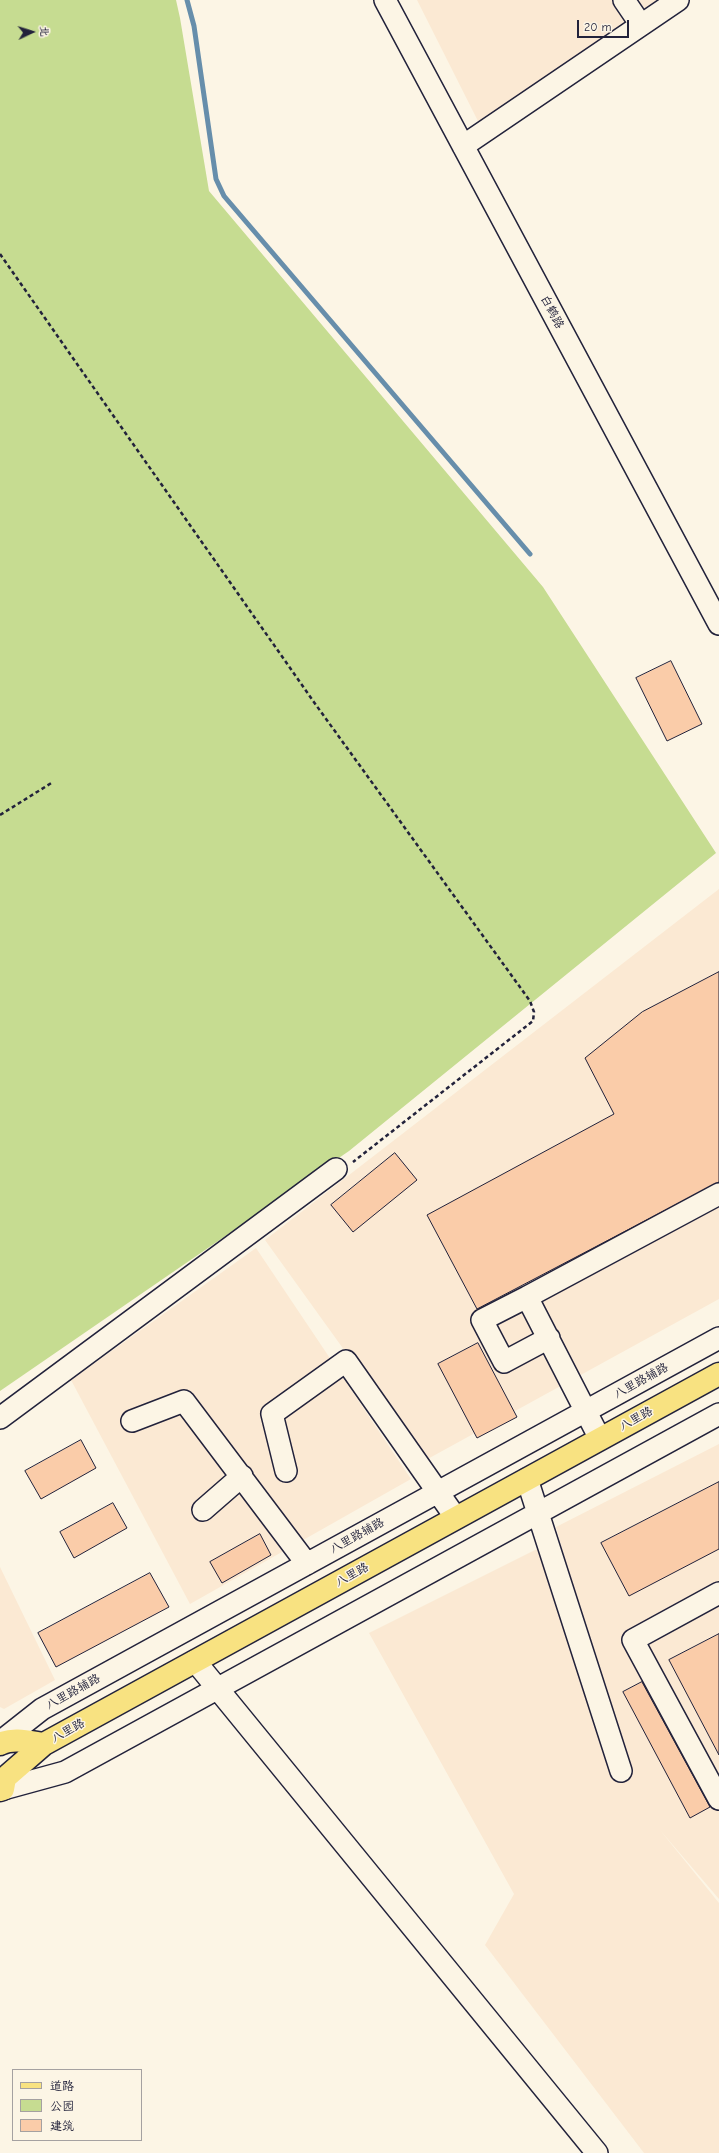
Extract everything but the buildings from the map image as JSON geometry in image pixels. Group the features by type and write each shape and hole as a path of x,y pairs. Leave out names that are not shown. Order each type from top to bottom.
{"main road":[{"name":"八里路","path":"2,1790 5,1778 44,1744 719,1374"},
{"path":"0,1743 21,1740 44,1744"}],"street":[{"name":"白鹤路","path":"385,0 719,624"},
{"path":"624,0 641,25"},
{"path":"463,146 678,0"},
{"path":"0,1418 336,1169"},
{"path":"549,1338 504,1362 482,1320 719,1194"},
{"path":"528,1296 600,1439"},
{"name":"八里路辅路","path":"0,1743 42,1709 719,1338"},
{"path":"286,1471 272,1414 346,1361 456,1518"},
{"path":"132,1421 184,1401 307,1564"},
{"path":"2,1790 65,1772 719,1414"},
{"path":"203,1510 242,1476"},
{"path":"527,1479 621,1771"},
{"path":"719,1594 633,1640 719,1799"},
{"path":"195,1661 597,2153"}],"path":[{"path":"0,254 316,705 530,1001 534,1012 533,1021 350,1164 336,1169"},
{"path":"0,815 53,782"}],"shaded area":[{"path":"417,0 686,0 487,139"},
{"path":"719,889 719,1299 424,1461 265,1240"},
{"path":"256,1248 411,1479 190,1604 71,1380"},
{"path":"719,1444 719,1899 660,1830 719,1903 719,2153 644,2153 485,1945 514,1894 369,1633 537,1549 625,1778 556,1527"},
{"path":"0,1567 55,1680 4,1709 0,1707"}],"green space":[{"path":"0,0 176,0 209,191 543,587 716,853 349,1151 0,1391"}],"waterway":[{"path":"187,0 194,26 216,179 224,196 530,554"}]}
